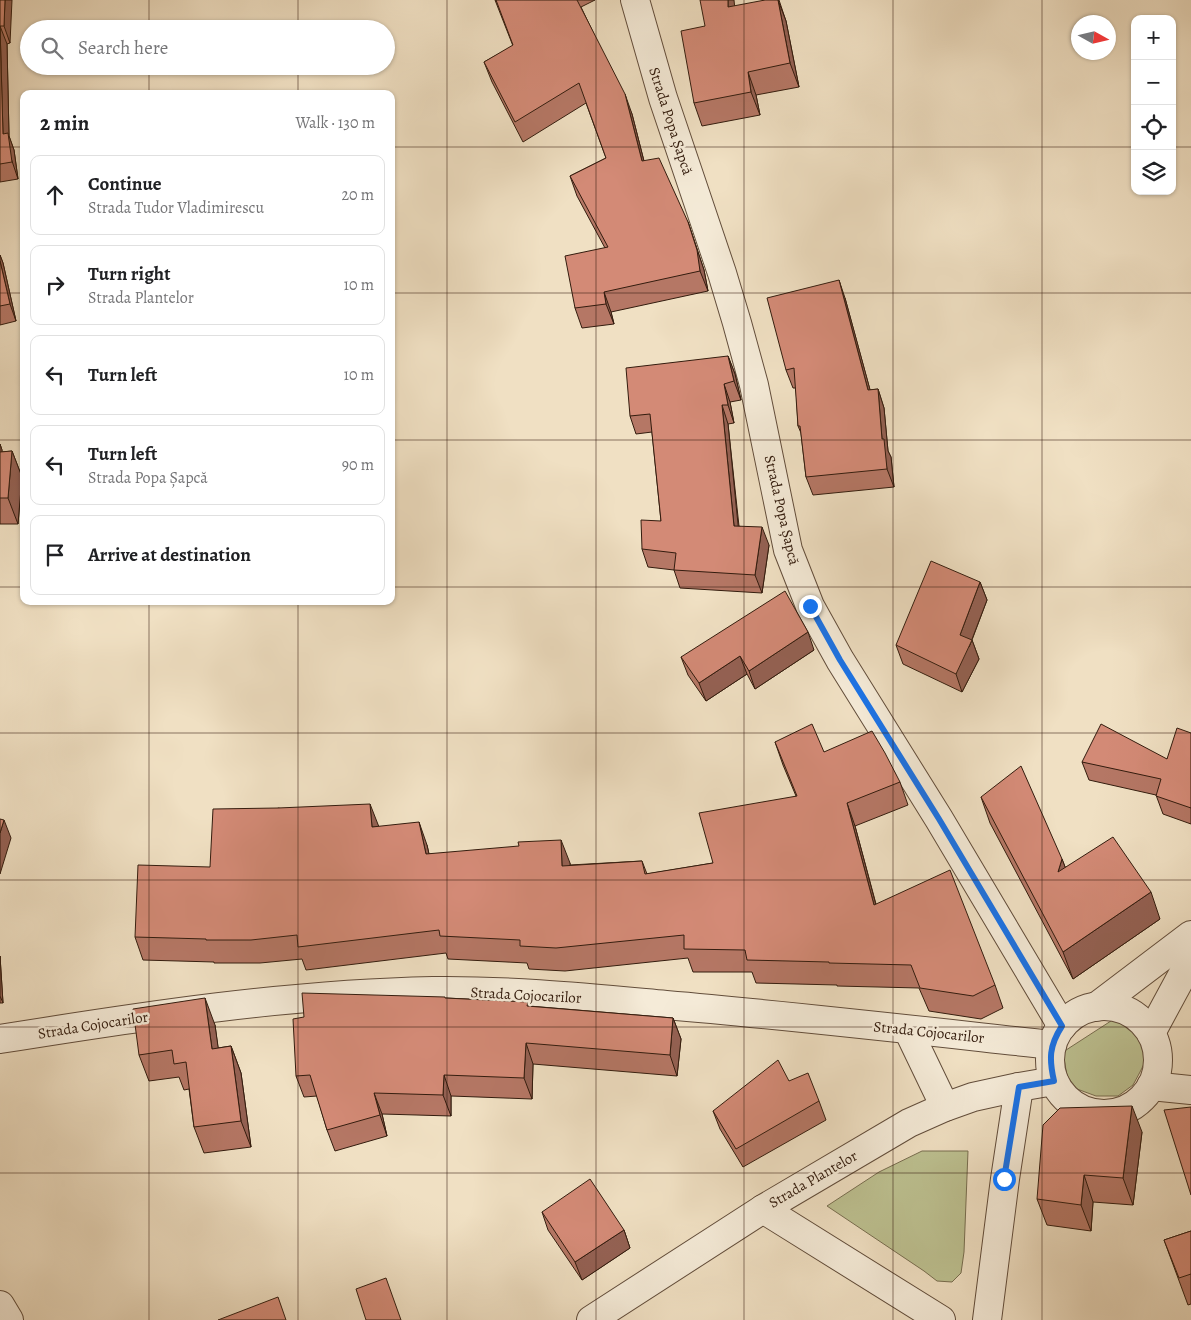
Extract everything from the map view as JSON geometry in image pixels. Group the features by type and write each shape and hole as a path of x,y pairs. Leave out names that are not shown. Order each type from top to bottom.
{"street":[{"name":"Strada Popa Șapcă","path":"636,0 663,98 738,323 754,385 788,550 810,606 840,660 939,819 1057,1036"},
{"path":"1096,1007 1191,935"},
{"path":"1151,1033 1191,959"},
{"name":"Strada Cojocarilor","path":"0,1039 138,1017 247,1003 340,995 434,991 592,998 908,1030 1057,1036"},
{"path":"1096,1007 1112,1007 1128,1012 1151,1033 1156,1050 1157,1069 1152,1086 1141,1100 1126,1109 1110,1114 1093,1114 1076,1107 1070,1102 1063,1096 1054,1081 1050,1063 1057,1036 1071,1017 1083,1010 1096,1007"},
{"path":"908,1030 945,1107"},
{"name":"Strada Plantelor","path":"591,1320 763,1209 909,1123 945,1107 973,1098 1054,1081"},
{"path":"1152,1086 1191,1090"},
{"path":"987,1320 1004,1179 1019,1087"},
{"path":"763,1209 942,1320"},
{"path":"0,1305 9,1320"}],"green space":[{"path":"1114,1019 1134,1032 1143,1047 1144,1064 1140,1072 1133,1085 1118,1096 1096,1096 1077,1089 1067,1076 1063,1052"},
{"path":"922,1151 968,1151 964,1252 961,1273 952,1282 937,1281 827,1206 879,1172"}],"building":[{"path":"0,0 5,0 4,26 0,26"},
{"path":"496,0 577,0 625,94 642,161 659,158 688,222 697,250 700,271 604,292 606,304 575,308 565,256 608,247 570,176 606,158 579,83 515,122 484,62 513,45"},
{"path":"700,0 728,0 728,7 765,0 778,0 790,63 748,72 751,92 694,103 681,31 705,26"},
{"path":"0,26 3,134 8,133 12,162 0,164"},
{"path":"0,261 10,304 0,306"},
{"path":"839,280 868,390 878,389 882,439 884,439 887,469 806,477 800,426 798,426 794,368 786,370 767,298"},
{"path":"728,356 734,381 724,384 728,405 722,405 734,526 762,527 755,575 674,570 676,553 642,549 641,520 661,521 650,414 630,416 626,368"},
{"path":"12,451 8,498 0,498 0,452"},
{"path":"931,561 980,582 960,635 972,640 956,674 896,645"},
{"path":"785,591 808,632 749,671 740,656 699,683 681,657"},
{"path":"812,724 824,752 872,731 900,782 847,803 874,905 950,870 995,985 973,996 920,988 911,965 747,960 745,950 684,949 684,935 556,948 520,946 520,940 440,936 439,930 298,947 297,935 251,940 135,937 138,865 210,867 213,809 370,804 372,827 419,822 426,854 519,846 518,842 561,840 562,866 642,861 645,874 713,863 699,813 797,796 775,742"},
{"path":"1101,724 1167,759 1177,728 1191,733 1191,808 1156,796 1161,779 1082,762"},
{"path":"1021,766 1062,859 1058,872 1113,837 1151,892 1063,952 981,797"},
{"path":"0,819 4,820 0,833"},
{"path":"302,993 445,997 528,1002 527,1006 673,1018 670,1055 526,1043 524,1078 444,1075 443,1095 374,1093 380,1115 327,1130 310,1075 296,1076 293,1019 304,1017"},
{"path":"205,998 212,1049 231,1046 241,1121 194,1127 186,1062 174,1064 172,1050 139,1055 133,1009"},
{"path":"778,1060 789,1081 808,1073 819,1101 736,1149 713,1111"},
{"path":"1132,1106 1123,1178 1084,1175 1081,1205 1037,1199 1043,1125 1060,1108"},
{"path":"1191,1107 1191,1195 1164,1110"},
{"path":"590,1179 624,1230 575,1262 542,1212"},
{"path":"1191,1231 1191,1274 1179,1278 1164,1240"},
{"path":"386,1278 401,1320 366,1320 356,1289"},
{"path":"278,1297 286,1320 218,1320"}],"route":[{"path":"810,606 840,660 939,819 1062,1026 1052,1045 1050,1063 1054,1081 1019,1087 1004,1179"}]}
